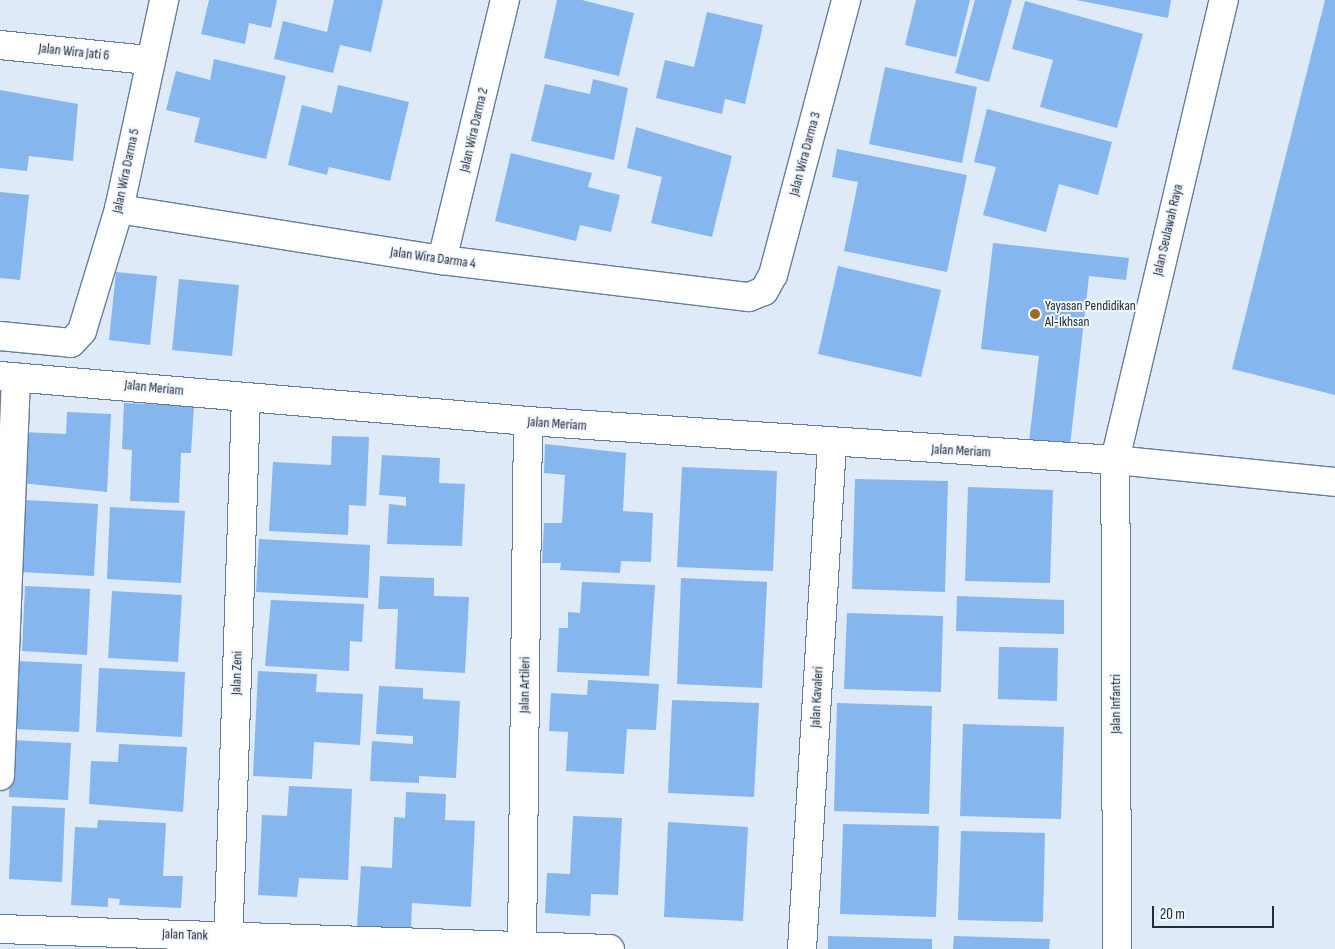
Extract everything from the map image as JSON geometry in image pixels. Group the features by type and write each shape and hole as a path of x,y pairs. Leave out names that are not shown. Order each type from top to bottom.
{"street":[{"name":"Jalan Wira Darma 5","path":"0,336 71,343 78,338 119,209 148,60 164,0"},
{"name":"Jalan Wira Darma 2","path":"442,260 504,0"},
{"name":"Jalan Wira Darma 3","path":"749,298 764,291 773,276 846,0"},
{"name":"Jalan Seulawah Raya","path":"1115,460 1224,0"},
{"name":"Jalan Wira Jati 6","path":"0,45 148,60"},
{"name":"Jalan Wira Darma 4","path":"119,209 442,260 749,298"},
{"name":"Jalan Meriam","path":"8,377 528,421 832,444 1115,460 1335,482"},
{"path":"0,776 8,377"},
{"name":"Jalan Zeni","path":"228,943 246,397"},
{"name":"Jalan Artileri","path":"522,948 528,421"},
{"name":"Jalan Kavaleri","path":"802,949 832,444"},
{"name":"Jalan Infantri","path":"1115,460 1117,949"},
{"name":"Jalan Tank","path":"0,929 228,943 610,949"}],"building":[{"path":"209,0 277,0 271,28 249,23 245,44 201,34"},
{"path":"334,0 383,0 371,52 340,45 333,73 274,59 283,21 327,32"},
{"path":"557,0 582,0 634,13 619,76 544,58"},
{"path":"916,0 970,0 956,57 905,45"},
{"path":"975,0 1012,0 989,82 955,73"},
{"path":"1076,0 1171,0 1168,18"},
{"path":"1325,0 1335,0 1335,395 1232,369"},
{"path":"1025,1 1143,34 1117,128 1040,107 1053,60 1012,49"},
{"path":"707,12 763,25 745,104 725,99 722,114 656,98 665,60 694,67"},
{"path":"214,59 286,76 266,159 194,142 200,118 166,110 176,71 210,80"},
{"path":"885,67 977,87 962,163 869,144"},
{"path":"593,79 628,88 614,160 531,141 545,84 590,94"},
{"path":"338,85 409,102 390,181 329,167 327,175 288,165 302,105 332,113"},
{"path":"0,90 78,104 73,161 29,156 27,171 0,168"},
{"path":"987,109 1112,142 1098,195 1059,184 1046,232 983,215 996,167 974,162"},
{"path":"636,127 732,156 712,237 651,223 662,177 627,168"},
{"path":"837,149 967,175 947,272 844,251 858,182 832,177"},
{"path":"511,153 592,173 588,187 620,195 611,232 580,225 576,241 495,221"},
{"path":"0,192 29,195 20,280 0,278"},
{"name":"Yayasan Pendidikan Al-Ikhsan","path":"993,243 1129,258 1126,280 1089,276 1070,446 1029,442 1039,356 981,349"},
{"path":"838,266 941,290 921,377 818,354"},
{"path":"116,272 157,276 150,345 109,340"},
{"path":"179,279 239,285 232,356 172,350"},
{"path":"124,403 194,406 191,453 181,453 179,503 130,501 132,450 122,449"},
{"path":"67,412 111,414 107,492 21,483 23,432 66,434"},
{"path":"332,436 369,437 366,506 349,505 348,535 269,531 273,462 331,465"},
{"path":"545,444 626,453 623,511 653,513 651,562 621,561 620,573 560,570 561,563 542,563 544,523 562,523 565,475 544,473"},
{"path":"382,455 440,458 439,483 465,484 462,546 387,544 389,504 406,506 406,497 379,495"},
{"path":"682,467 777,471 773,571 677,567"},
{"path":"855,479 948,481 945,592 852,589"},
{"path":"968,487 1053,490 1050,583 965,581"},
{"path":"25,500 98,504 94,576 21,572"},
{"path":"110,507 185,511 181,583 107,579"},
{"path":"259,539 370,545 368,598 256,592"},
{"path":"380,576 434,578 434,596 469,597 465,673 395,669 398,609 378,609"},
{"path":"681,578 767,582 762,688 677,684"},
{"path":"582,582 655,585 649,676 557,672 559,628 568,628 568,612 580,613"},
{"path":"25,586 90,589 87,655 22,651"},
{"path":"112,591 182,595 178,662 108,658"},
{"path":"957,596 1064,600 1064,634 956,631"},
{"path":"271,600 364,604 362,642 350,641 349,671 265,666"},
{"path":"847,613 943,616 941,692 844,689"},
{"path":"999,647 1058,648 1057,701 998,699"},
{"path":"17,661 82,664 79,732 14,729"},
{"path":"99,668 185,672 182,737 96,732"},
{"path":"258,671 317,674 316,692 363,694 360,745 314,742 312,779 253,776"},
{"path":"588,680 659,684 656,730 627,729 624,774 566,771 568,732 549,731 551,693 587,695"},
{"path":"379,686 423,688 423,699 460,701 456,778 419,776 419,783 370,781 372,741 413,744 413,736 376,734"},
{"path":"672,700 759,703 754,797 668,793"},
{"path":"837,703 932,706 929,814 834,811"},
{"path":"963,724 1064,727 1061,819 960,816"},
{"path":"11,740 71,743 68,800 9,797"},
{"path":"119,744 187,747 183,812 89,804 91,761 118,762"},
{"path":"289,786 352,789 348,880 299,878 297,897 258,895 262,815 287,816"},
{"path":"406,792 446,794 445,820 475,821 471,907 412,903 411,928 357,926 361,866 392,868 394,817 405,818"},
{"path":"12,806 65,808 62,882 9,879"},
{"path":"573,816 622,818 618,895 591,894 590,916 545,913 547,873 570,874"},
{"path":"98,820 166,823 163,876 183,876 181,908 119,905 120,899 108,898 108,907 71,905 75,827 97,828"},
{"path":"668,822 748,827 743,921 664,917"},
{"path":"843,824 939,826 936,917 840,914"},
{"path":"961,831 1045,833 1043,922 958,920"},
{"path":"828,936 932,939 932,949 828,949"},
{"path":"954,936 1050,939 1049,949 953,949"}],"place":[{"name":"Yayasan Pendidikan Al-Ikhsan","path":"1035,314"}]}
